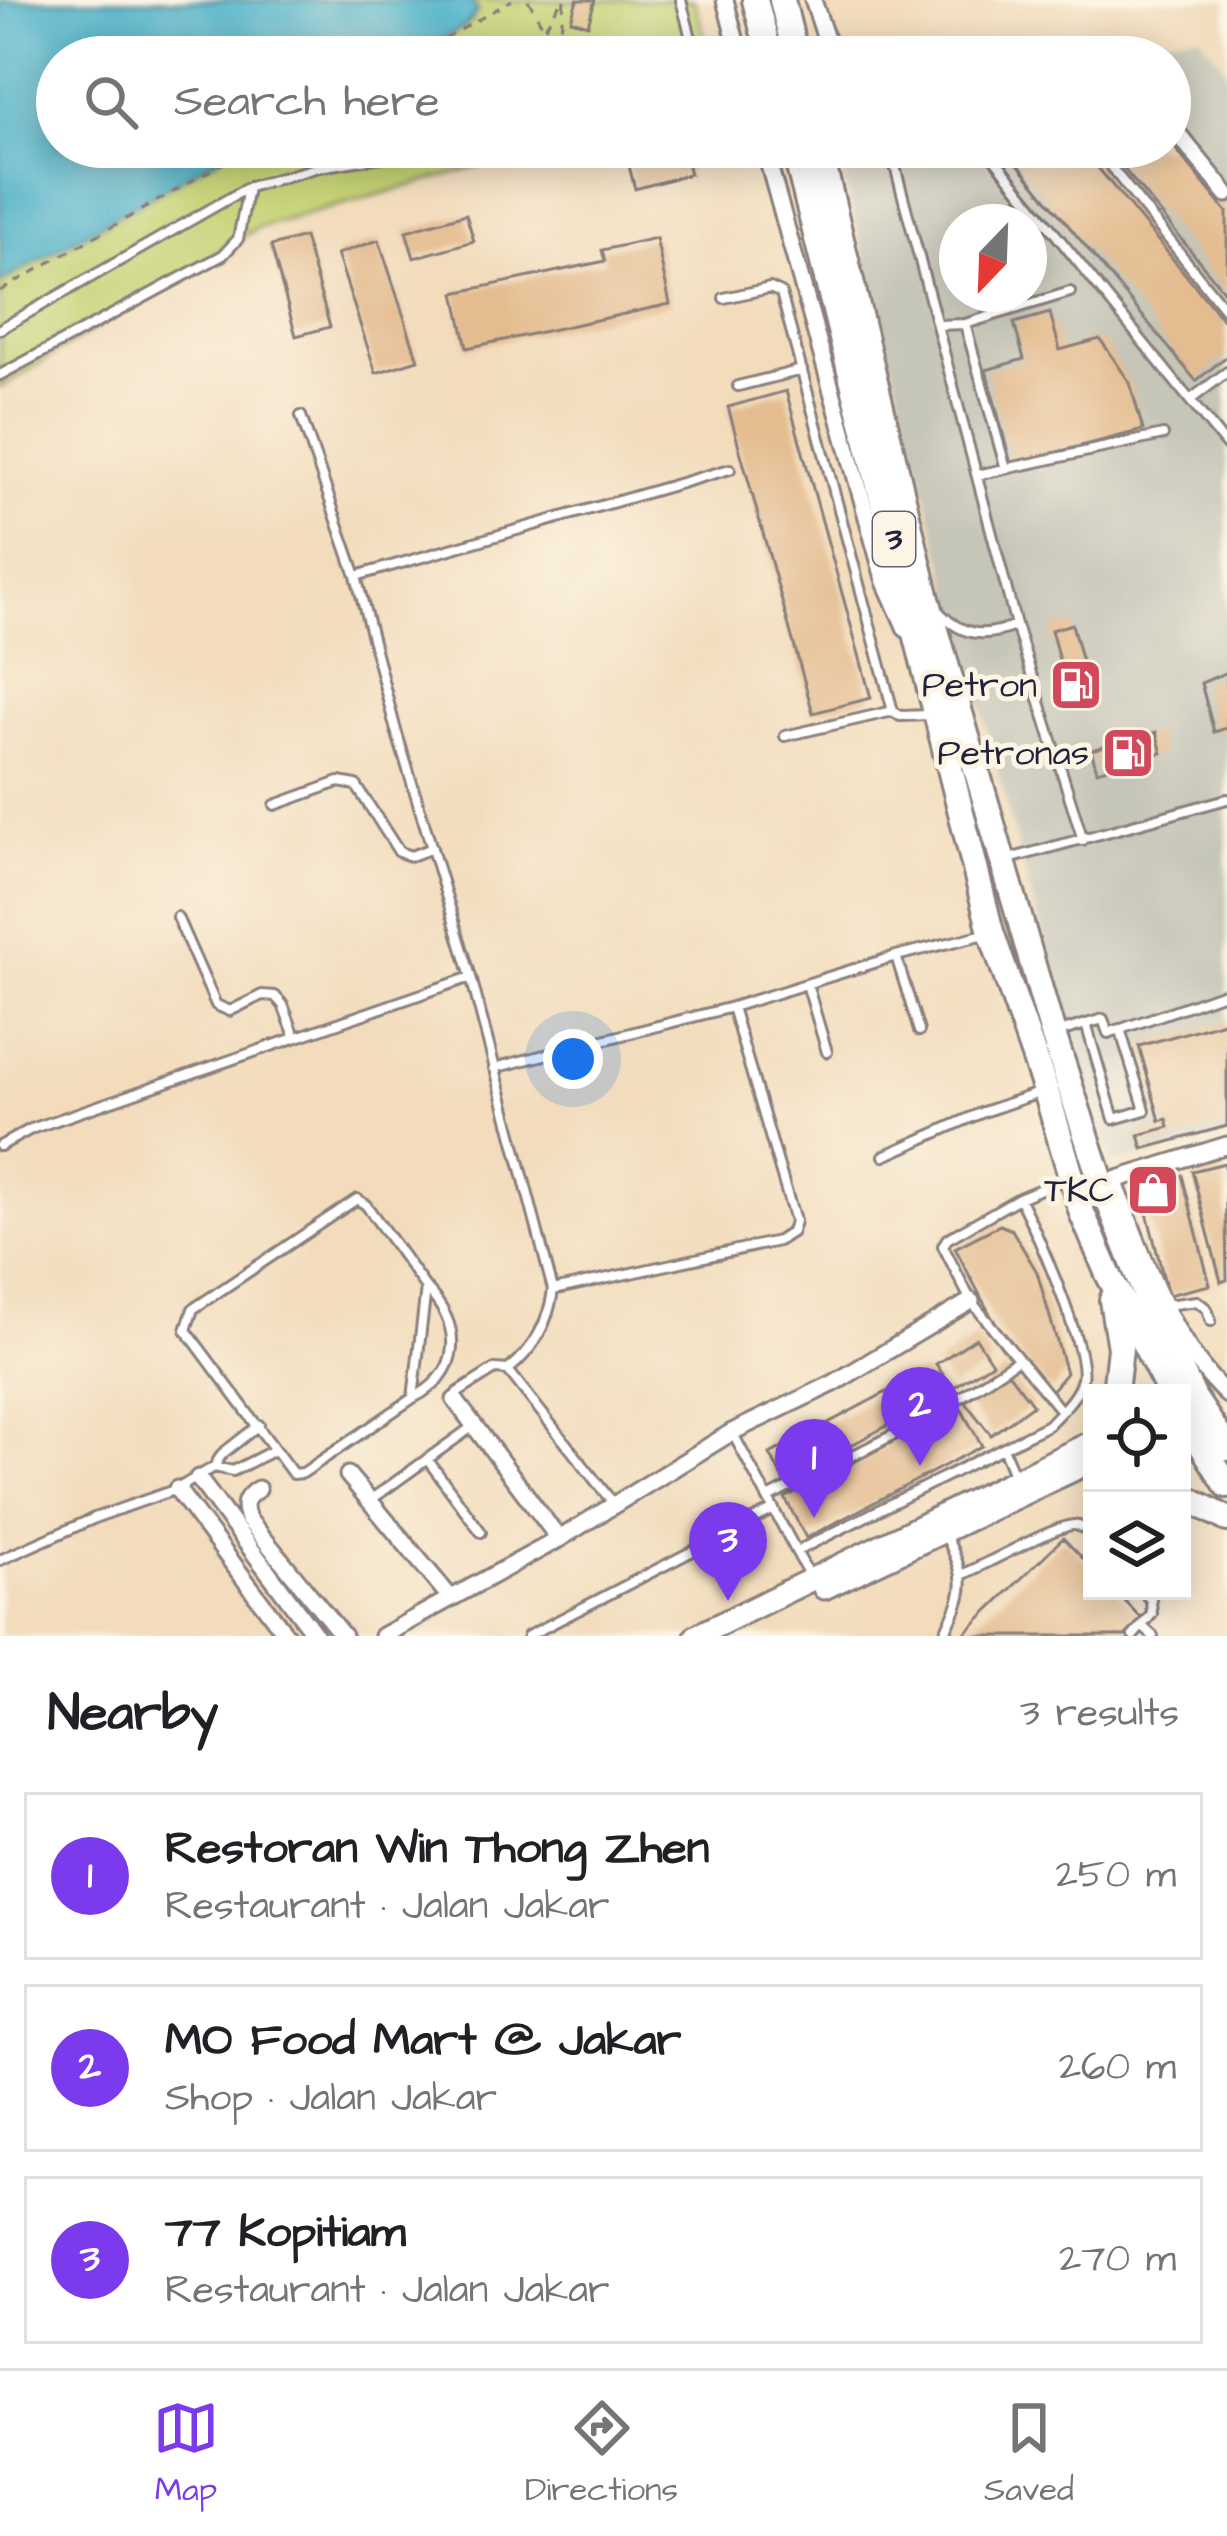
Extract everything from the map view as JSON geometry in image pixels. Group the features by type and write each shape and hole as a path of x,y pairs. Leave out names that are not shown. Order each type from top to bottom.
{"highway":[{"path":"754,0 764,36"},
{"path":"782,0 791,36"},
{"name":"3","path":"799,168 991,932 1071,1177 1108,1274 1171,1384"},
{"name":"3","path":"824,168 927,599 1053,1034 1158,1308 1179,1384"},
{"path":"1108,1274 1120,1348 1116,1384"},
{"name":"3","path":"1191,1414 1226,1446"},
{"name":"3","path":"1191,1419 1227,1485"},
{"path":"1191,1500 1227,1519"}],"main road":[{"path":"726,1636 814,1584 1016,1479 1083,1459"},
{"path":"697,1636 944,1533 1083,1461"}],"street":[{"path":"725,0 734,36"},
{"path":"813,0 825,36"},
{"path":"1191,150 1227,194"},
{"path":"770,168 885,582 928,675"},
{"path":"991,932 1023,924"},
{"path":"1108,1182 1227,1144"},
{"path":"382,1636 560,1539 732,1432 834,1383 971,1301"},
{"path":"1158,1308 1199,1366 1226,1393 1191,1406"},
{"path":"455,1400 560,1539"},
{"path":"1226,1446 1227,1431"},
{"path":"348,1474 449,1596"},
{"path":"198,1478 316,1636"},
{"path":"177,1489 286,1635 305,1621"},
{"path":"258,1489 244,1504 248,1519 343,1636"}],"lane":[{"path":"681,0 690,36"},
{"path":"0,329 248,187 313,168"},
{"path":"896,168 1016,625 1083,840"},
{"path":"1002,168 1227,446"},
{"path":"1112,168 1227,312"},
{"path":"0,375 223,255 238,239 248,187"},
{"path":"724,298 778,289 893,711 900,716 938,715"},
{"path":"938,326 964,324 1070,292"},
{"path":"964,324 1006,469"},
{"path":"737,386 802,370"},
{"path":"1190,400 1227,372"},
{"path":"302,416 356,576 471,977 553,1289 549,1315 522,1359 508,1370 495,1369 457,1393 455,1400"},
{"path":"977,475 1163,435"},
{"path":"356,576 730,469"},
{"path":"927,599 963,631 985,636 1016,625"},
{"path":"785,736 893,711"},
{"path":"274,805 339,782 356,785 399,852 411,856 432,848"},
{"path":"1005,860 1227,799"},
{"path":"177,916 216,1005 230,1012 262,994 275,996 295,1036"},
{"path":"494,1068 732,1007 991,932"},
{"path":"896,956 919,1031"},
{"path":"0,1145 31,1129 471,977"},
{"path":"807,984 827,1052"},
{"path":"1053,1034 1102,1019 1108,1033 1227,992"},
{"path":"553,1289 778,1241 792,1232 795,1221 732,1007"},
{"path":"1086,1024 1114,1118 1145,1110 1120,1029"},
{"path":"884,1156 983,1112 1046,1091"},
{"path":"1061,1411 971,1301 944,1242 1019,1198 1071,1177"},
{"path":"357,1198 426,1288 450,1325 449,1367 430,1389 293,1474 186,1330 194,1309 357,1198"},
{"path":"797,1551 1048,1425 1076,1395 1084,1362 1034,1225 1019,1198"},
{"path":"413,1398 426,1288"},
{"path":"1158,1308 1197,1301 1207,1309 1210,1321"},
{"path":"768,1498 935,1414 1017,1360"},
{"path":"508,1370 613,1504"},
{"path":"0,1560 97,1517 177,1489 214,1467 222,1454 259,1425"},
{"path":"369,1501 473,1426"},
{"path":"732,1432 814,1584"},
{"path":"1003,1448 1016,1479"},
{"path":"214,1467 233,1471 274,1450"},
{"path":"427,1459 481,1532"},
{"path":"528,1636 774,1508"},
{"path":"964,1574 1061,1526 1083,1529"},
{"path":"943,1636 964,1574 944,1533"},
{"path":"1133,1636 1152,1614 1151,1600"},
{"path":"1143,1627 1153,1636"}],"path":[{"path":"450,36 512,0"},
{"path":"528,0 548,36"},
{"path":"544,28 563,0"},
{"path":"560,36 563,0"},
{"path":"0,291 214,168"}],"shaded area":[{"path":"1199,34 1227,70 1227,1135 1112,1164 1025,875 841,168 1191,168 1191,36 1181,36"}],"green space":[{"path":"471,0 694,0 705,36 446,36 472,21 476,8"},
{"path":"200,168 475,168 257,228 0,388 0,283"}],"water":[{"path":"0,0 471,0 478,11 466,26 448,36 36,36 36,168 200,168 0,283"}],"building":[{"path":"577,0 595,0 588,25 571,20"},
{"path":"630,168 688,168 690,174 635,189"},
{"path":"1021,168 1098,168 1227,325 1227,356 1196,381"},
{"path":"1123,168 1191,168 1227,212 1227,295"},
{"path":"466,214 474,241 414,258 406,231"},
{"path":"304,237 330,327 296,336 271,246"},
{"path":"656,238 670,304 467,348 455,293 605,261 602,250"},
{"path":"379,240 418,360 376,373 337,254"},
{"path":"1050,313 1060,350 1100,339 1130,383 1143,430 1011,464 986,370 1024,359 1014,323"},
{"path":"786,391 871,698 813,713 728,407"},
{"path":"1072,624 1085,674 1064,679 1051,630"},
{"path":"1227,672 1227,728 1214,732 1201,683"},
{"path":"1156,732 1162,753 1097,771 1091,750"},
{"path":"1227,1021 1227,1126 1143,1149 1139,1135 1169,1127 1167,1119 1160,1121 1139,1046"},
{"path":"1225,1163 1227,1280 1221,1282 1192,1171"},
{"path":"1182,1175 1210,1285 1168,1295 1143,1197 1149,1184"},
{"path":"1000,1225 1012,1230 1037,1272 1066,1373 1051,1391 1000,1333 955,1248"},
{"path":"976,1338 992,1363 952,1388 936,1364"},
{"path":"1006,1370 1033,1405 991,1435 965,1402"},
{"path":"924,1372 939,1398 784,1481 770,1454"},
{"path":"960,1407 982,1446 806,1538 785,1498"},
{"path":"1063,1538 1083,1559 1083,1600 1124,1600 1142,1619 1125,1636 962,1636"}],"place":[{"name":"Petron","path":"1076,685"},
{"name":"Petronas","path":"1128,753"},
{"name":"TKC","path":"1153,1190"},
{"name":"MO Food Mart @ Jakar","path":"920,1466"},
{"name":"Restoran Win Thong Zhen","path":"814,1518"},
{"name":"77 Kopitiam","path":"728,1601"}]}
